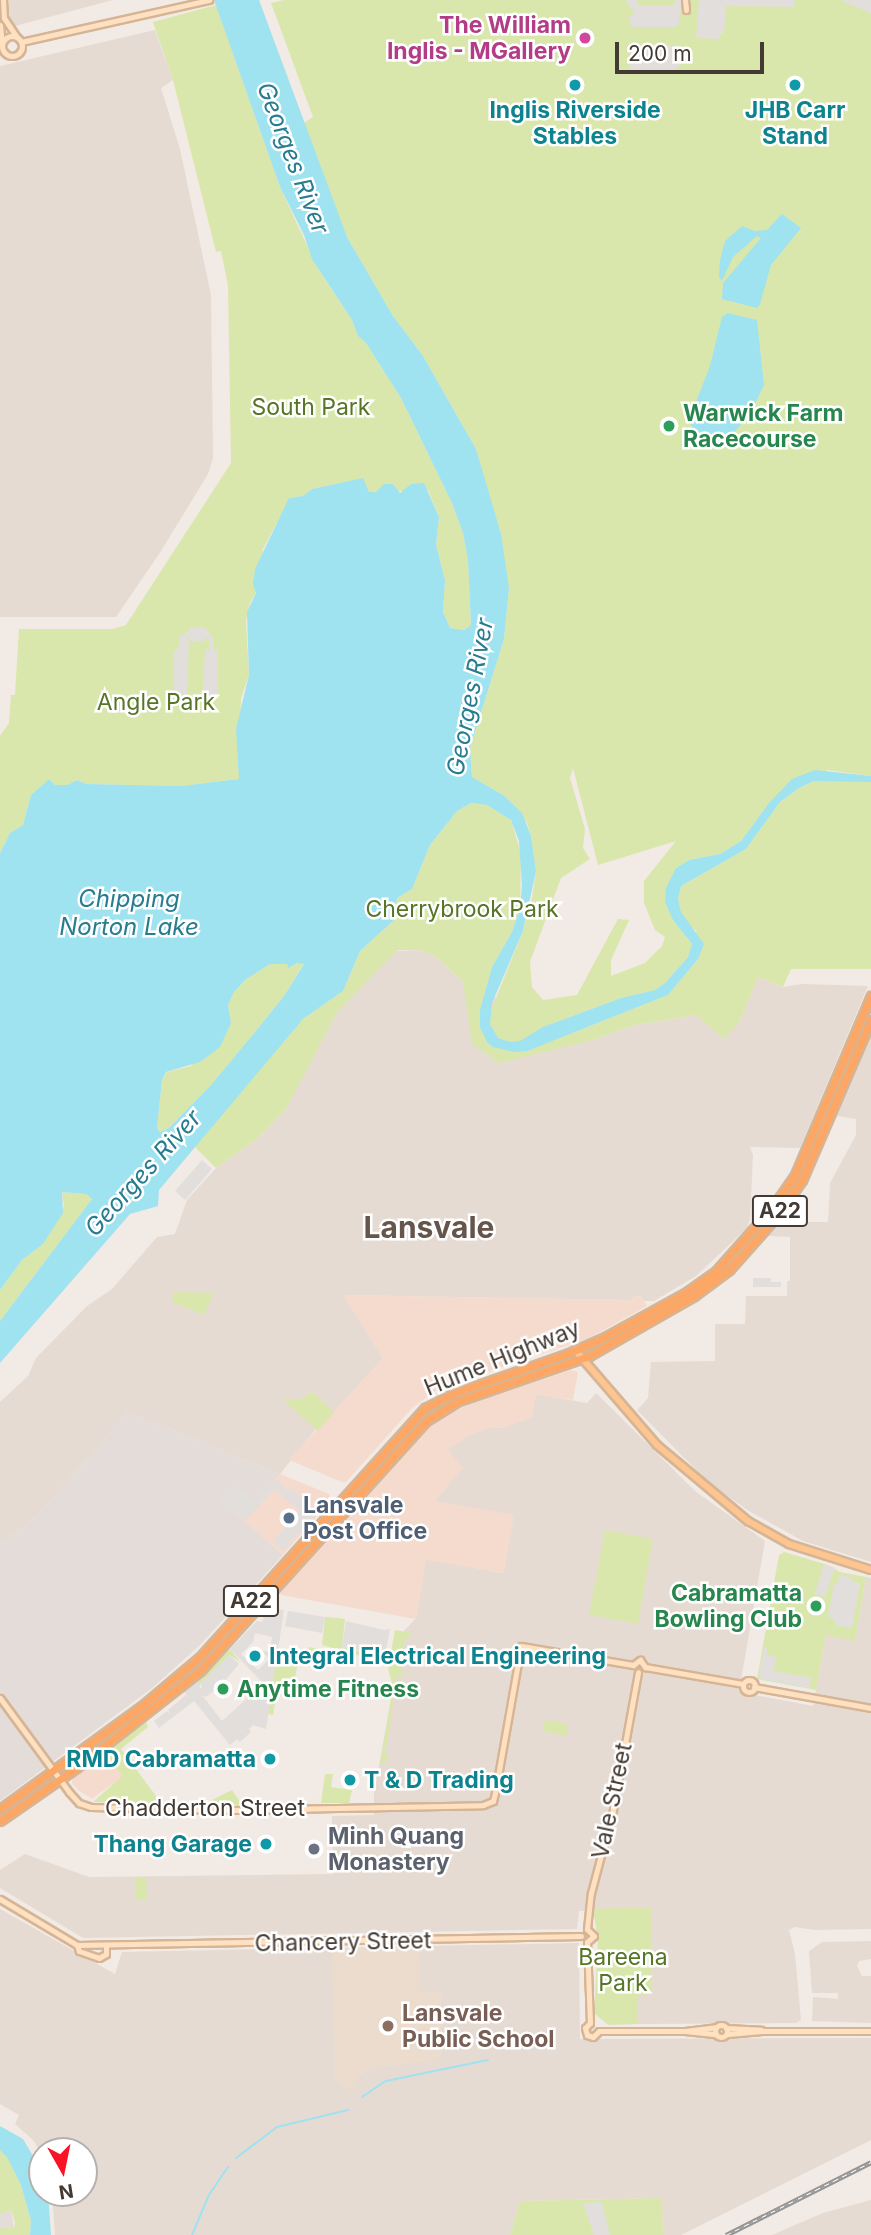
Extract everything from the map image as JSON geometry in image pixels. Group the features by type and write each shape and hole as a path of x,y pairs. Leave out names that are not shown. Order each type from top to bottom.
{"highway":[{"name":"Hume Highway","path":"0,1809 152,1698 200,1657 425,1408 471,1386 576,1350 692,1288 716,1271 744,1242 794,1177 871,996"},
{"name":"Hume Highway","path":"0,1821 166,1700 206,1664 426,1421 456,1402 582,1359 703,1291 754,1243 787,1202 808,1168 871,1020"}],"main road":[{"path":"576,1350 657,1445 747,1521 789,1544 871,1570"}],"street":[{"path":"0,25 1,45 5,53 14,55 20,50 19,39 4,18 3,0"},
{"path":"685,0 686,10"},
{"path":"1,45 8,37 19,39 206,1"},
{"name":"Chadderton Street","path":"0,1698 59,1780 79,1803 102,1809 232,1811 483,1805 494,1798 521,1646 633,1665"},
{"path":"645,1667 638,1672 633,1665 640,1660 645,1667 743,1684 750,1680 754,1687 871,1708"},
{"name":"Vale Street","path":"587,1942 594,1936 587,1929 589,1901 613,1810 638,1672"},
{"path":"0,1899 77,1945 106,1947 106,1954 99,1958 79,1951 77,1945"},
{"path":"587,1929 581,1936 587,1942 590,2023 585,2028 587,2035 595,2036 598,2031"},
{"name":"Chancery Street","path":"106,1947 581,1936"},
{"path":"590,2023 596,2025 598,2031"},
{"path":"598,2031 716,2030 721,2025 727,2031 871,2031"},
{"path":"716,2030 723,2037 727,2031"}],"shaded area":[{"path":"0,0 113,0 0,30"},
{"path":"626,0 637,0 637,5 674,5 675,0 682,0 679,23 675,27 632,27 628,15 633,15 633,11"},
{"path":"699,0 795,0 794,7 726,6 724,34 720,34 720,39 696,38"},
{"path":"841,0 871,0 871,13 841,1"},
{"path":"155,30 173,80 161,88 180,149 211,295 213,458 208,474 161,551 116,617 0,617 0,66"},
{"path":"637,46 675,46 675,50 679,50 679,67 675,67 675,71 630,71 630,53 635,52"},
{"path":"190,627 205,628 213,638 214,652 218,649 217,695 213,699 203,695 205,648 209,650 209,640 205,637 205,641 189,641 189,637 186,639 189,642 187,698 183,694 174,697 174,651 179,647 180,636 189,631"},
{"path":"420,950 435,956 464,983 589,1041 635,1025 696,1015 739,1023 758,977 783,987 802,984 868,986 800,1148 750,1147 753,1155 750,1219 747,1228 696,1276 654,1301 644,1301 640,1295 629,1300 344,1295 383,1358 318,1431 316,1429 280,1474 128,1412 35,1518 0,1543 0,1402 28,1376 36,1358 87,1306 112,1289 157,1237 175,1234 187,1200 216,1168 258,1138 286,1109 326,1030 338,1011 370,975 397,951"},
{"path":"871,1037 871,1562 803,1541 749,1511 710,1484 637,1410 648,1398 651,1362 715,1361 715,1324 745,1324 746,1296 787,1296 787,1281 790,1281 790,1237 769,1236 781,1222 828,1222 830,1183 856,1135 856,1119 837,1116"},
{"path":"202,1160 212,1169 185,1200 175,1191"},
{"path":"753,1278 771,1278 771,1282 781,1282 781,1287 753,1287"},
{"path":"343,1295 629,1300 640,1295 647,1306 589,1338 440,1388 413,1407 346,1482 342,1482 289,1460 383,1358"},
{"path":"571,1370 578,1372 573,1400 536,1394 532,1418 503,1428 491,1427 470,1434 448,1450 463,1468 435,1501 514,1515 504,1573 426,1560 416,1619 281,1595 427,1428 450,1413 478,1401"},
{"path":"596,1393 695,1491 765,1541 739,1692 813,1706 826,1635 855,1640 866,1577 871,1578 871,1929 814,1930 795,1927 789,1930 795,1954 801,2020 796,2023 638,2024 638,1996 651,1907 579,1911 577,1929 83,1938 0,1888 0,1870 25,1854 89,1877 333,1874 332,1816 374,1815 374,1794 403,1632 416,1618 426,1559 503,1573 434,1501 447,1450 470,1434 491,1427 503,1428 536,1394 587,1403"},
{"path":"128,1412 280,1474 255,1502 220,1500 283,1555 199,1646 152,1688 0,1801 0,1543 35,1518"},
{"path":"280,1474 329,1494 331,1500 283,1555 219,1500 255,1501"},
{"path":"276,1479 285,1489 293,1489 315,1514 283,1551 273,1541 300,1511 275,1489 245,1520 219,1500 235,1484 255,1501"},
{"path":"824,1564 835,1568 825,1597 815,1594"},
{"path":"839,1575 852,1577 852,1581 860,1584 852,1628 835,1625 835,1621 828,1616 834,1584 838,1584"},
{"path":"266,1610 284,1610 266,1729 253,1725 249,1729 251,1732 240,1742 237,1739 230,1745 194,1701 159,1728 154,1721 167,1711 170,1714 168,1710 186,1695 189,1697 184,1692 180,1692 198,1677 200,1688 202,1688 200,1683 230,1655 239,1664 222,1684 206,1697 202,1695 222,1721 262,1682 230,1649 257,1621 262,1622","holes":["255,1633 272,1637 270,1652 262,1651 269,1659 258,1670 241,1654 253,1642"]},
{"path":"288,1611 325,1617 322,1633 285,1626"},
{"path":"346,1621 390,1629 385,1655 342,1647"},
{"path":"764,1648 767,1648 767,1655 776,1657 774,1671 811,1678 810,1688 761,1679 759,1675"},
{"path":"106,1753 123,1776 92,1799 78,1790 72,1783 72,1778"},
{"path":"0,1909 115,1974 122,1952 579,1943 580,2039 871,2038 871,2140 681,2235 663,2235 661,2198 520,2201 510,2235 55,2235 53,2207 98,2207 98,2137 30,2137 15,2124 19,2115 0,2104"},
{"path":"871,1941 871,1959 859,1961 857,1966 862,1976 871,1976 871,2023 812,2021 813,1997 838,1999 838,1993 812,1993 809,1951 822,1942"},
{"name":"Lansvale Public School","path":"419,1948 420,1992 441,1993 442,2059 373,2068 359,2076 352,2090 335,2080 332,1949"},
{"path":"871,2200 871,2235 772,2235 823,2213"},
{"path":"602,2202 610,2235 594,2235 583,2203"},
{"path":"11,2210 14,2228 0,2227 0,2214"}],"green space":[{"name":"Warwick Farm Racecourse","path":"284,0 871,0 871,776 827,770 769,803 741,841 720,854 689,860 676,868 673,920 692,944 688,957 665,983 655,990 621,998 543,1027 521,1041 510,1042 498,1038 490,1024 490,1013 523,931 536,871 527,823 503,795 472,777 470,748 504,639 509,588 476,449 423,356 393,316 347,237 304,123 313,117 271,3","holes":["573,768 598,865 676,841 644,881 644,903 655,930 665,937 662,946 645,963 611,976 611,960 629,920 618,919 577,995 543,1000 532,987 530,962 561,878 590,859 583,848 585,829 570,778"]},
{"name":"South Park","path":"216,5 280,187 317,267 352,320 358,336 366,343 401,398 452,503 463,533 468,560 471,625 464,630 450,628 443,612 445,580 436,545 439,517 428,490 369,492 362,479 312,489 303,496 290,498 263,549 256,593 250,603 246,621 249,675 241,698 239,779 181,786 86,784 77,780 67,785 55,785 49,779 31,795 23,825 10,833 0,853 0,736 9,723 11,695 15,695 19,629 113,629 126,625 231,463 228,285 221,251 216,252 173,80 153,22"},
{"name":"Cherrybrook Park","path":"814,781 871,782 871,969 791,969 783,987 758,977 739,1023 724,1039 696,1015 635,1025 589,1041 499,1063 472,1044 463,982 435,956 420,950 398,950 338,1011 286,1109 258,1138 216,1168 194,1146 303,1019 343,991 360,951 394,920 397,898 412,889 430,845 457,811 471,803 487,805 511,820 521,854 520,908 512,932 492,967 480,1010 480,1027 487,1042 493,1047 514,1052 527,1051 668,995 698,959 696,931 681,912 678,899 681,886 746,849 780,802 799,788"},
{"path":"304,963 284,996 211,1085 169,1128 161,1132 157,1128 162,1080 167,1072 191,1066 231,1023 228,1005 234,992 245,980 270,964 287,964 288,967"},
{"path":"62,1192 86,1194 92,1199 0,1321 0,1290 22,1260 43,1244 64,1206"},
{"path":"174,1292 214,1293 204,1315 172,1302"},
{"path":"312,1392 334,1412 318,1431 282,1399 298,1400"},
{"path":"605,1530 653,1539 638,1624 589,1615"},
{"name":"Cabramatta Bowling Club","path":"784,1552 828,1565 840,1572 866,1577 855,1641 826,1635 816,1690 757,1679 779,1555"},
{"path":"325,1616 345,1619 342,1647 386,1657 379,1656 378,1661 322,1645 325,1617 338,1619"},
{"path":"395,1630 412,1633 411,1638 405,1638 401,1673 419,1673 396,1677 387,1746 383,1748 388,1753 386,1764 380,1764 393,1687 388,1669"},
{"path":"309,1647 339,1653 353,1663 310,1655 308,1664 298,1662 293,1689 278,1686 273,1715 268,1714 277,1651 308,1655"},
{"path":"225,1650 231,1650 240,1662 230,1655 200,1684 200,1688 197,1680 213,1664 198,1677"},
{"path":"545,1720 568,1724 566,1736 543,1731"},
{"path":"146,1722 148,1727 121,1749 162,1804 93,1802 122,1776 106,1753"},
{"path":"325,1774 333,1774 331,1787 352,1790 349,1803 321,1803"},
{"path":"232,1790 242,1805 213,1804 212,1800"},
{"path":"135,1878 146,1878 147,1899 136,1899"},
{"name":"Bareena Park","path":"651,1907 652,1991 638,1997 638,2024 608,2025 594,2013 598,1940 593,1909"},
{"path":"0,2150 7,2156 21,2185 31,2221 30,2235 0,2235 0,2227 14,2228 15,2223 11,2210 0,2214"},
{"path":"662,2198 663,2235 510,2235 520,2201"}],"water":[{"name":"Chipping Norton Lake","path":"214,0 259,0 347,237 393,316 423,356 476,449 501,534 509,588 504,639 470,748 472,777 503,795 522,813 531,836 536,871 523,931 492,1003 490,1024 498,1038 510,1042 520,1041 543,1027 621,998 655,990 665,983 688,957 692,944 673,920 665,902 666,888 676,868 689,860 720,854 741,841 769,803 792,779 815,770 871,776 871,782 814,781 799,788 780,802 746,849 681,886 678,899 681,912 704,944 698,959 668,995 527,1051 514,1052 493,1047 487,1042 480,1027 480,1010 492,967 512,932 520,908 522,885 519,841 511,820 487,805 471,803 457,811 430,845 412,889 397,898 394,920 360,951 343,991 303,1019 159,1190 158,1206 130,1214 0,1363 0,1321 92,1199 86,1194 62,1192 63,1213 43,1244 22,1260 0,1290 0,853 10,833 23,825 31,795 49,779 55,785 67,785 77,780 86,784 181,786 239,779 236,729 249,675 247,612 256,593 253,584 255,569 289,498 303,496 312,489 363,478 369,492 376,492 384,484 393,484 400,493 411,484 424,483 439,517 436,545 445,580 443,612 450,628 464,630 471,625 468,560 463,533 452,503 401,398 366,343 358,336 352,320 312,259 304,235 280,187","holes":["297,963 304,964 284,996 211,1085 169,1128 160,1132 157,1128 162,1080 166,1072 200,1062 220,1047 231,1023 228,1005 234,992 245,980 270,964 287,964 288,968"]},
{"path":"782,214 801,228 771,265 760,304 757,308 722,299 723,283 761,238 757,236 733,257 722,281 719,277 720,260 725,241 742,226 755,231 767,230"},
{"path":"728,313 757,320 764,385 750,414 729,438 708,447 701,447 692,440 691,415 710,366 722,317"},
{"path":"0,2126 23,2139 28,2147 28,2207 49,2207 51,2235 30,2235 31,2221 21,2185 7,2157 0,2150"}],"waterway":[{"path":"362,2097 386,2081 488,2060"},
{"path":"236,2158 277,2127 348,2110"},
{"path":"192,2235 209,2195 228,2167"}],"railway":[{"path":"726,2235 871,2162"}],"place":[{"name":"The William Inglis - MGallery","path":"585,38"},
{"name":"Inglis Riverside Stables","path":"575,85"},
{"name":"JHB Carr Stand","path":"795,85"},
{"name":"Warwick Farm Racecourse","path":"669,426"},
{"name":"Lansvale Post Office","path":"289,1518"},
{"name":"Cabramatta Bowling Club","path":"816,1606"},
{"name":"Integral Electrical Engineering","path":"255,1656"},
{"name":"Anytime Fitness","path":"223,1689"},
{"name":"RMD Cabramatta","path":"270,1759"},
{"name":"T & D Trading","path":"350,1780"},
{"name":"Thang Garage","path":"266,1844"},
{"name":"Minh Quang Monastery","path":"314,1849"},
{"name":"Lansvale Public School","path":"388,2026"}],"district":[{"name":"Lansvale","path":"429,1227"}],"water label":[{"name":"Georges River","path":"293,158"},
{"name":"Georges River","path":"470,697"},
{"name":"Georges River","path":"143,1173"}],"park label":[{"name":"Angle Park","path":"156,702"}]}
